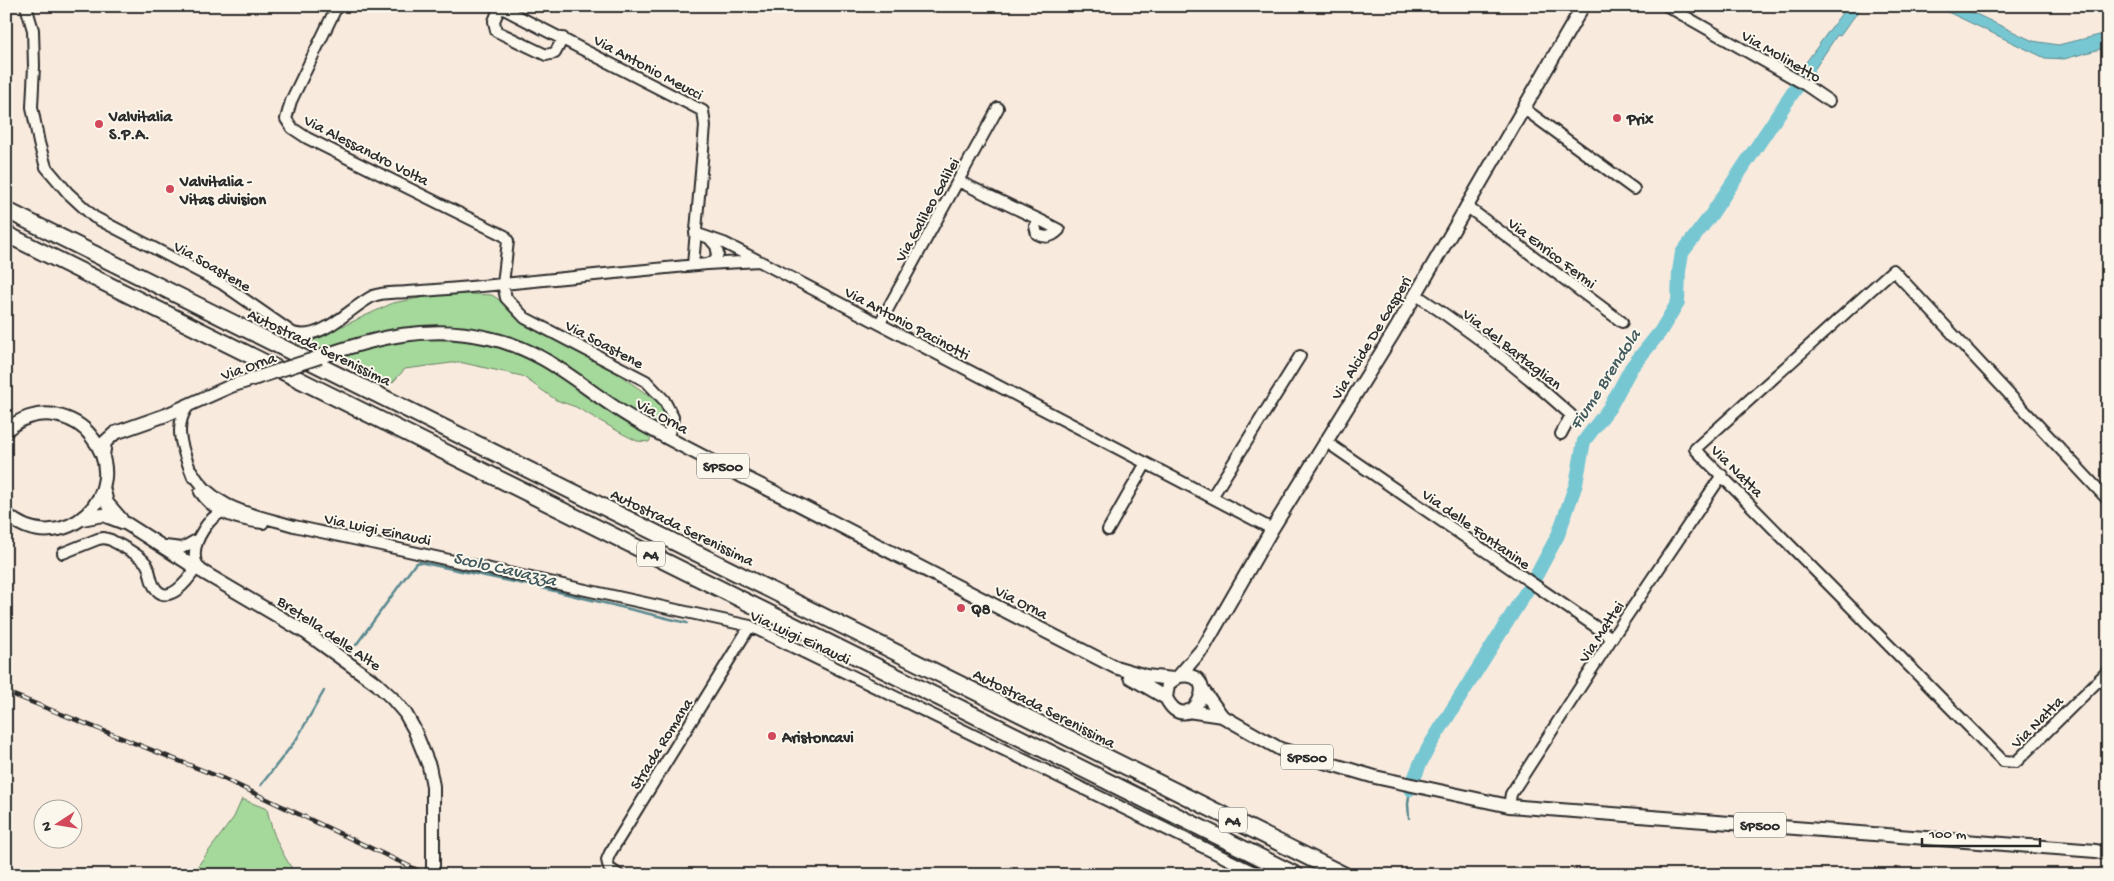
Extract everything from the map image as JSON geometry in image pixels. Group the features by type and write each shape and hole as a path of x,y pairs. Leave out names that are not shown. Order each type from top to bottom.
{"highway":[{"name":"Autostrada Serenissima","path":"6,210 1344,875"},
{"name":"A4","path":"6,234 1296,875"}],"main road":[{"name":"Via Alcide De Gasperi","path":"1201,688 1199,671 1200,653 1272,529 1415,294 1583,6"},
{"name":"Via Orna","path":"81,426 98,431 120,430 154,419 232,386 369,340 418,332 456,332 491,338 537,354 633,419 1115,667 1146,676 1176,677"},
{"path":"6,431 19,421 39,415 61,416 81,426 95,440 103,458 103,487 106,500 110,508 127,524"},
{"path":"103,458 107,439 120,430"},
{"path":"6,514 26,527 45,531 64,528 82,519 95,505 103,487"},
{"name":"Bretella delle Alte","path":"82,519 103,515 127,524 201,572 305,632 377,684 392,698 405,713 429,766 433,786 433,875"},
{"path":"1166,698 1168,684 1200,653"},
{"name":"SP500","path":"1115,667 1166,698 1175,709 1222,716 1280,750 1397,782 1508,806 2104,851"},
{"name":"SP500","path":"1176,677 1192,677 1222,716"},
{"path":"1188,711 1199,703 1201,688"}],"street":[{"name":"Via Soastene","path":"26,6 33,30 32,107 38,143 46,167 68,193 94,217 221,283 287,329 301,335 310,334 327,327 353,308 376,295 503,284 506,298 525,318 646,382 664,400 673,417 667,437"},
{"name":"Via Alessandro Volta","path":"337,6 291,101 286,119 292,128 307,138 505,236 508,242 503,284"},
{"name":"Via Molinetto","path":"1667,6 1800,81 1830,101"},
{"path":"499,7 494,21 496,30 546,55 555,53 563,38"},
{"name":"Via Antonio Meucci","path":"499,7 703,111 706,126 693,265"},
{"name":"Via Galileo Galilei","path":"880,323 998,108"},
{"path":"1523,108 1634,190"},
{"path":"958,181 1038,219"},
{"name":"Via Enrico Fermi","path":"1466,206 1622,322"},
{"path":"696,233 710,238 716,246 718,254 714,261 707,264"},
{"name":"Via Antonio Pacinotti","path":"710,238 724,243 880,323 1272,529"},
{"path":"503,284 693,265 759,261"},
{"name":"Via Natta","path":"2108,500 1893,270 1695,449 2003,761 2016,762 2108,671"},
{"name":"Via del Bartaglian","path":"1415,294 1460,324 1536,383 1571,415 1561,434"},
{"path":"1212,497 1300,356"},
{"path":"179,430 181,417 189,405"},
{"path":"154,419 170,421 179,430"},
{"name":"Via Luigi Einaudi","path":"179,430 199,492 205,499 221,512 237,518 294,526"},
{"name":"Via delle Fontanine","path":"1325,441 1612,638"},
{"path":"1108,530 1146,463"},
{"name":"Via Luigi Einaudi","path":"191,470 201,486 217,500 232,508 276,521 750,626 1260,875"},
{"name":"Via Mattei","path":"1508,806 1511,794 1612,638 1722,475"},
{"name":"Via Luigi Einaudi","path":"205,499 209,513 207,527"},
{"name":"Via Luigi Einaudi","path":"221,512 228,511 276,521"},
{"path":"63,553 98,539 111,540 146,562 154,586 164,593 171,594 180,590 201,572 195,560 198,540 221,512"},
{"name":"Via Luigi Einaudi","path":"207,527 217,520 237,518"},
{"path":"157,543 179,549 189,546 198,540"},
{"name":"Strada Romana","path":"619,875 609,868 608,860 610,853 750,626"}],"green space":[{"path":"446,293 492,295 552,335 597,359 665,407 649,442 637,441 576,407 556,400 522,376 459,362 405,369 392,383 296,343 345,325 393,303"},
{"path":"242,799 267,809 278,843 296,875 191,875 234,817"}],"water":[{"path":"1847,6 1862,6 1840,36 1837,35 1806,82 1796,76"},
{"path":"1935,6 1959,6 2033,41 2058,45 2108,33 2108,47 2064,59 2045,58"}],"waterway":[{"name":"Fiume Brendola","path":"1410,789 1430,745 1536,576 1558,535 1576,484 1584,441 1610,407 1631,368 1660,332 1678,302 1679,271 1682,253 1711,215 1808,70"},
{"name":"Scolo Cavazza","path":"356,645 415,564 419,562 538,587 687,623"},
{"name":"Scolo Cavazza","path":"261,785 296,740 324,691"},
{"path":"1409,818 1410,789"}],"railway":[{"path":"6,692 222,778 428,875"}],"place":[{"name":"Prix","path":"1617,118"},
{"name":"Valvitalia S.P.A.","path":"99,124"},
{"name":"Valvitalia - Vitas division","path":"170,189"},
{"name":"Q8","path":"961,608"},
{"name":"Aristoncavi","path":"772,736"}]}
